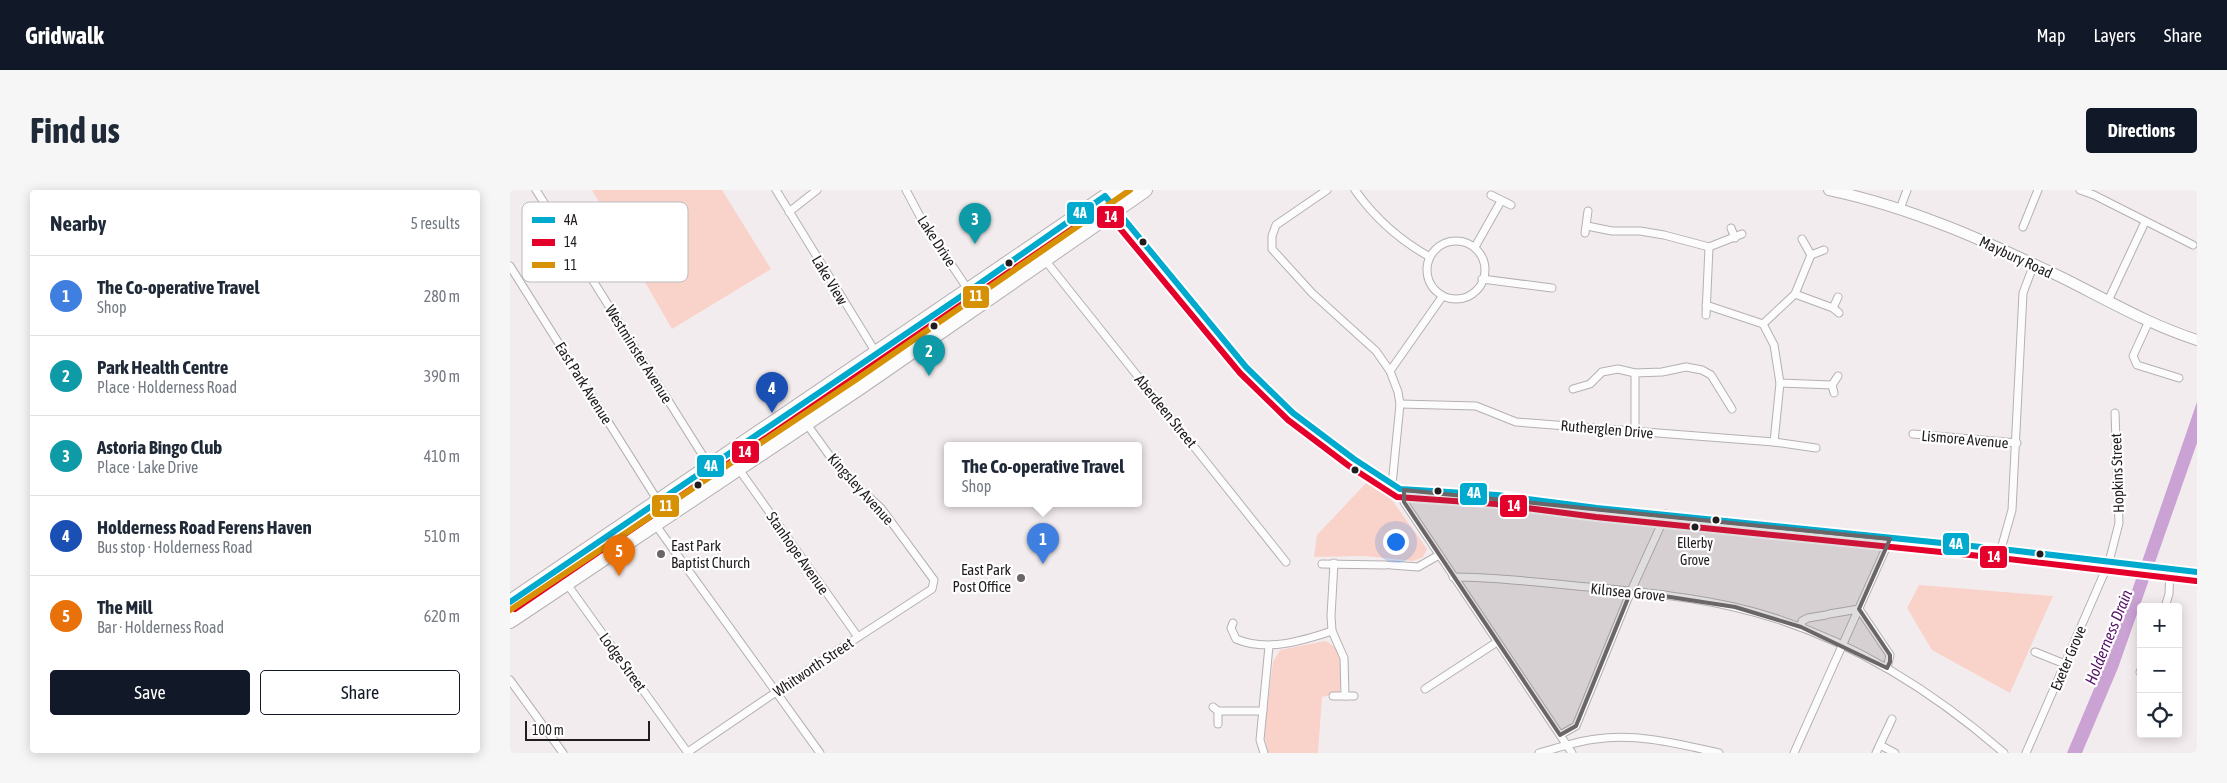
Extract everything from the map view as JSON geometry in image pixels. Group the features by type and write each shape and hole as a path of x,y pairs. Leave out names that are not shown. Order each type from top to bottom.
{"highway":[{"path":"510,602 876,355 1115,190"},
{"path":"510,621 886,369 1145,190"}],"street":[{"name":"Westminster Avenue","path":"536,190 544,202"},
{"name":"Lake View","path":"776,190 886,369"},
{"path":"789,212 816,190"},
{"name":"Lake Drive","path":"906,190 924,222 969,291"},
{"path":"1327,190 1276,225 1272,236 1272,249 1312,293 1376,351 1390,371 1398,392 1400,404 1392,485"},
{"path":"1355,190 1367,206 1396,234 1430,257"},
{"name":"Maybury Road","path":"1829,190 1900,209 1968,234 2034,264 2149,321 2197,340"},
{"path":"1900,209 1907,190"},
{"path":"2023,227 2038,190"},
{"path":"2080,190 2094,195 2193,245"},
{"path":"1491,195 1511,205"},
{"path":"1475,247 1501,201"},
{"path":"1114,210 1246,367 1293,414 1392,485 1404,490 1497,494 2197,572"},
{"path":"1588,210 1586,230 1656,234 1709,247 1739,236 1731,228"},
{"path":"2108,300 2145,222"},
{"path":"1802,239 1811,255"},
{"path":"1449,241 1463,242 1475,247 1482,256 1484,264 1482,279 1474,291 1463,297 1442,297 1432,289 1428,279 1427,267 1430,257 1438,247 1449,241"},
{"path":"1706,315 1709,247"},
{"path":"1763,324 1795,294 1811,255 1824,250"},
{"name":"Aberdeen Street","path":"1045,260 1286,562"},
{"path":"2001,549 2012,510 2017,443 2023,293 2034,264"},
{"name":"East Park Avenue","path":"510,266 658,501"},
{"path":"1482,279 1552,288"},
{"name":"Westminster Avenue","path":"594,282 710,467"},
{"path":"1795,294 1836,310 1838,297"},
{"path":"1390,371 1442,297"},
{"path":"1706,304 1763,324 1774,345 1780,383 1774,442"},
{"path":"2149,321 2134,356 2136,365 2179,378"},
{"path":"1573,388 1590,384 1602,372 1618,369 1636,373 1662,372 1686,367 1702,370 1711,375 1732,409"},
{"path":"1635,432 1636,373"},
{"path":"1834,393 1832,385 1838,376"},
{"path":"1780,383 1832,385"},
{"name":"Rutherglen Drive","path":"1400,404 1476,406 1516,422 1774,442 1816,448"},
{"name":"Hopkins Street","path":"2108,562 2119,523 2115,413"},
{"name":"Kingsley Avenue","path":"806,423 840,470 881,508 934,580"},
{"name":"Lismore Avenue","path":"1913,434 2017,443"},
{"name":"Stanhope Avenue","path":"738,468 858,637"},
{"path":"1404,490 1404,502 1572,753"},
{"path":"1560,735 1576,726 1631,591 1666,514"},
{"path":"655,523 689,568 775,693 820,753"},
{"path":"1794,753 1890,539"},
{"path":"1322,564 1418,566 1439,555"},
{"name":"Exeter Grove","path":"2026,753 2066,664 2108,562"},
{"path":"1334,563 1330,600 1332,631 1344,658 1344,696"},
{"path":"2166,603 2170,594 2170,569"},
{"name":"Lodge Street","path":"557,570 688,753"},
{"name":"Kilnsea Grove","path":"1453,577 1490,577 1631,591 1735,607 1801,627 1843,644 1887,668 1955,713 2004,753"},
{"name":"Whitworth Street","path":"688,753 932,589 934,580"},
{"path":"1801,627 1802,621 1808,618 1859,609"},
{"path":"1859,609 1890,655 1887,668"},
{"path":"1233,623 1229,635 1245,643 1269,646 1332,631"},
{"path":"1425,689 1497,642"},
{"path":"1264,753 1260,740 1269,646"},
{"path":"2035,652 2066,664"},
{"path":"510,680 563,753"},
{"path":"1333,696 1354,696"},
{"path":"1218,724 1216,709 1263,711"},
{"path":"1876,753 1892,719"},
{"path":"1539,753 1596,739 1636,738 1715,753"},
{"path":"1880,745 1895,753"}],"highlighted area":[{"path":"1404,490 1890,539 1859,609 1890,655 1890,662 1887,668 1801,627 1735,607 1631,591 1576,726 1560,735 1404,502"}],"shaded area":[{"path":"592,190 722,190 771,269 672,329 645,282 688,282 688,202 599,202"},
{"path":"2197,402 2197,443 2141,603 2137,603 2137,614 2118,668 2082,753 2067,753 2117,634"},
{"path":"1368,481 1392,500 1427,549 1423,557 1413,561 1364,556 1314,557 1317,535"},
{"path":"1919,585 2053,596 2010,693 1932,650 1907,608"},
{"path":"1325,641 1335,647 1339,655 1340,675 1343,679 1339,693 1322,697 1318,753 1268,753 1264,733 1273,662 1280,650"}],"transit line":[{"name":"11","path":"510,610 857,379 1130,190"},
{"name":"4A","path":"510,602 969,291 1105,196 1246,367 1293,413 1354,459 1400,489 1497,495 1597,508 2001,549 2197,572"},
{"name":"14","path":"515,609 1103,208 1240,373 1288,420 1349,466 1397,497 1496,504 1596,517 2000,558 2196,581"}],"place":[{"name":"Astoria Bingo Club","path":"975,244"},
{"name":"Park Health Centre","path":"929,376"},
{"name":"Holderness Road Ferens Haven","path":"772,413"},
{"name":"Ellerby Grove","path":"1695,527"},
{"name":"East Park Baptist Church","path":"661,554"},
{"name":"The Co-operative Travel","path":"1043,564"},
{"name":"The Mill","path":"619,576"},
{"name":"East Park Post Office","path":"1021,578"}],"water label":[{"name":"Holderness Drain","path":"2108,637"}]}
